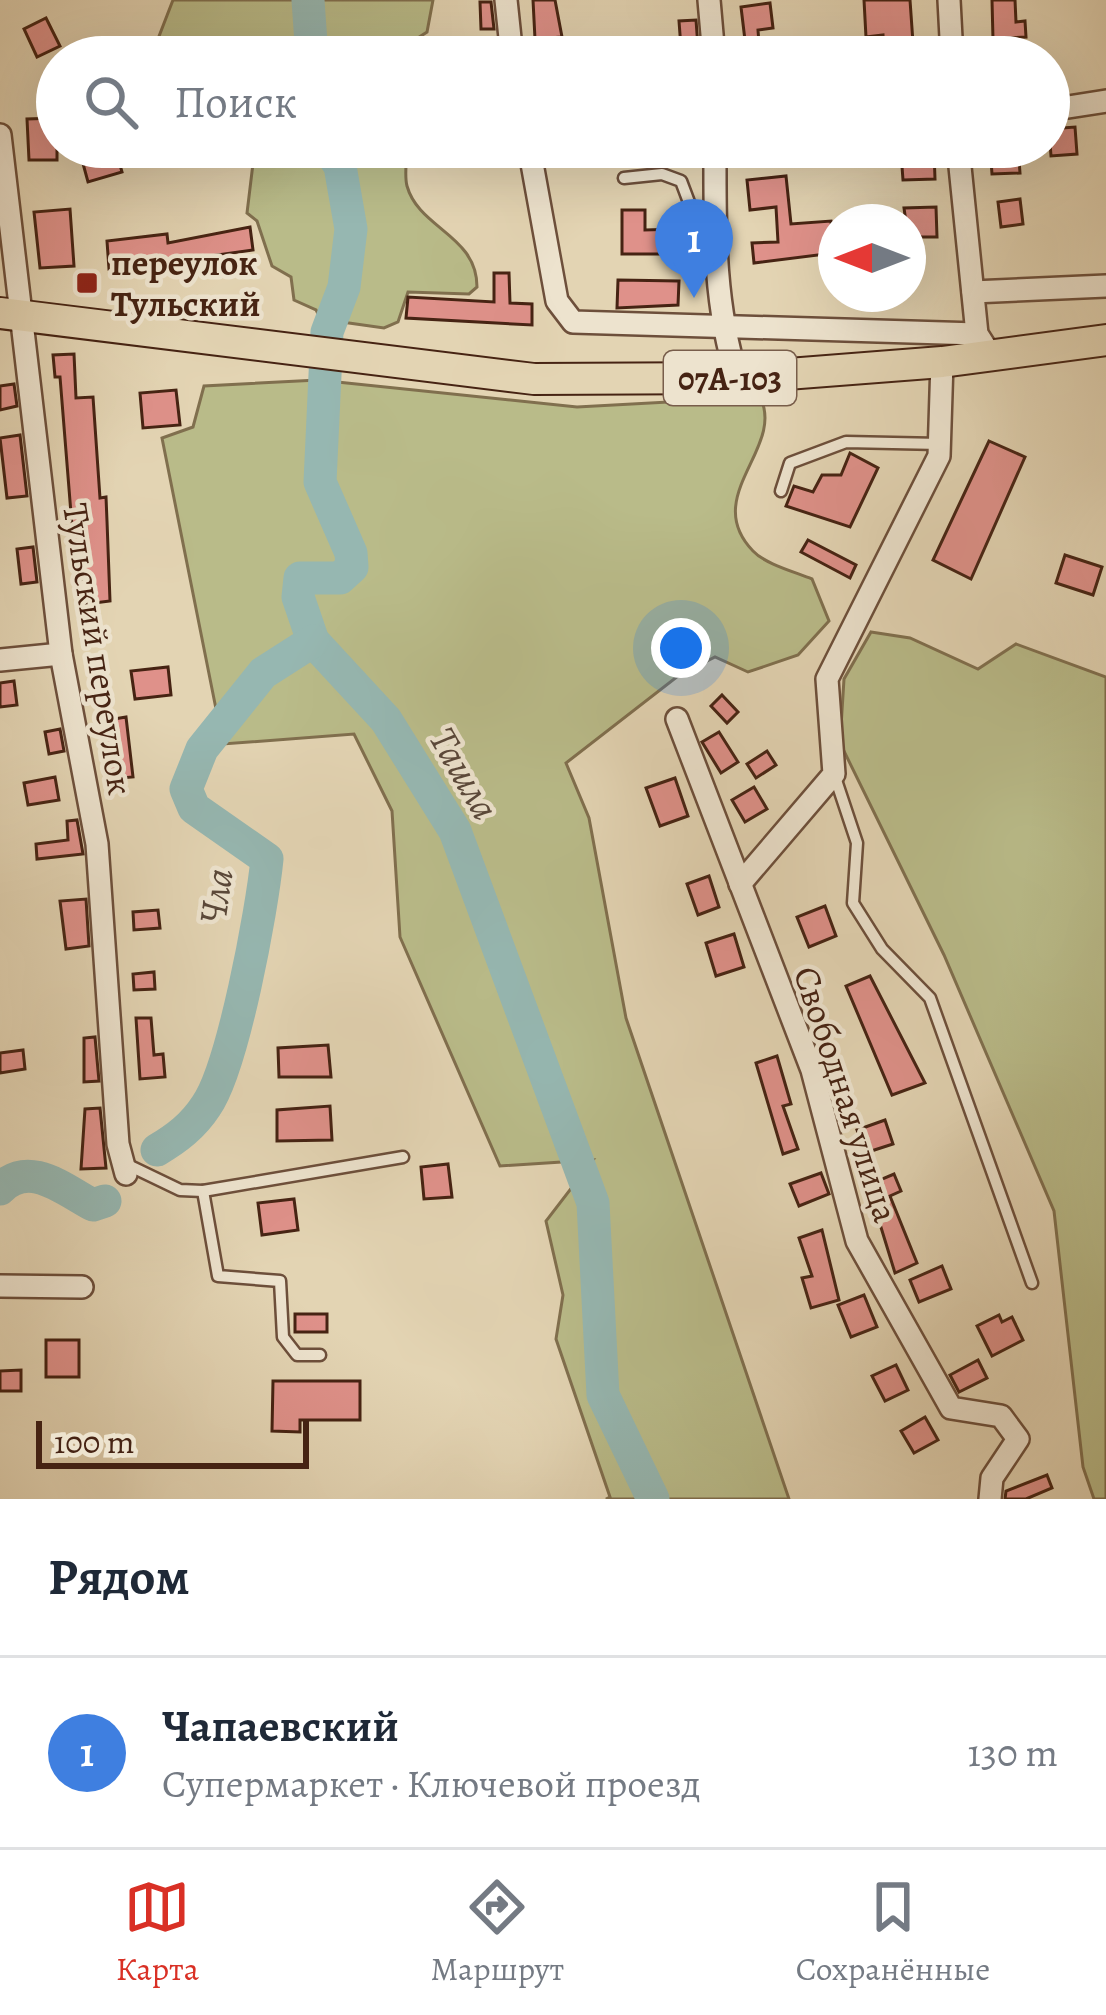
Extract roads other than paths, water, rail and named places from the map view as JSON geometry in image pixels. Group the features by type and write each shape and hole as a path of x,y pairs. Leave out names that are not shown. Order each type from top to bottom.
{"main road":[{"name":"07А-103","path":"10,314 534,380 737,378 942,362 984,345 1106,340"}],"street":[{"path":"506,0 510,36"},
{"path":"709,0 712,36"},
{"path":"949,0 951,36"},
{"path":"1070,107 1106,101"},
{"name":"Тульский переулок","path":"0,134 10,314 61,654 97,844 118,1144 126,1169"},
{"path":"533,168 563,314 584,325 722,328 984,345 973,292 960,168"},
{"path":"715,168 716,273 722,328 737,378"},
{"path":"973,292 1106,286"},
{"path":"740,884 834,774 827,680 939,457 942,362"},
{"path":"0,660 61,654"},
{"name":"Свободная улица","path":"677,719 812,1070 857,1241 951,1408 1000,1416 1018,1439 992,1478 990,1499"},
{"path":"0,1286 82,1287"}],"lane":[{"path":"625,178 662,174 680,181 716,273"},
{"path":"781,490 790,464 847,442 940,444"},
{"path":"834,774 856,842 854,903 882,949 930,998 1032,1283"},
{"path":"126,1169 180,1190 203,1191 404,1156"},
{"path":"203,1191 218,1276 280,1281 283,1336 297,1355 320,1355"}],"waterway":[{"name":"Ташла","path":"308,0 311,36"},
{"name":"Ташла","path":"340,168 351,229 344,287 327,332 320,482 351,553 352,567 340,578 300,578 298,597 313,641 386,720 455,831 593,1203 603,1395 653,1499"},
{"name":"Чла","path":"157,1150 196,1120 216,1087 245,987 267,859 194,808 186,789 202,749 263,673 313,641"},
{"name":"Чла","path":"0,1189 11,1180 34,1177 93,1205 105,1201"}],"place":[{"name":"переулок Тульский","path":"87,283"},
{"name":"Чапаевский","path":"694,298"}]}
